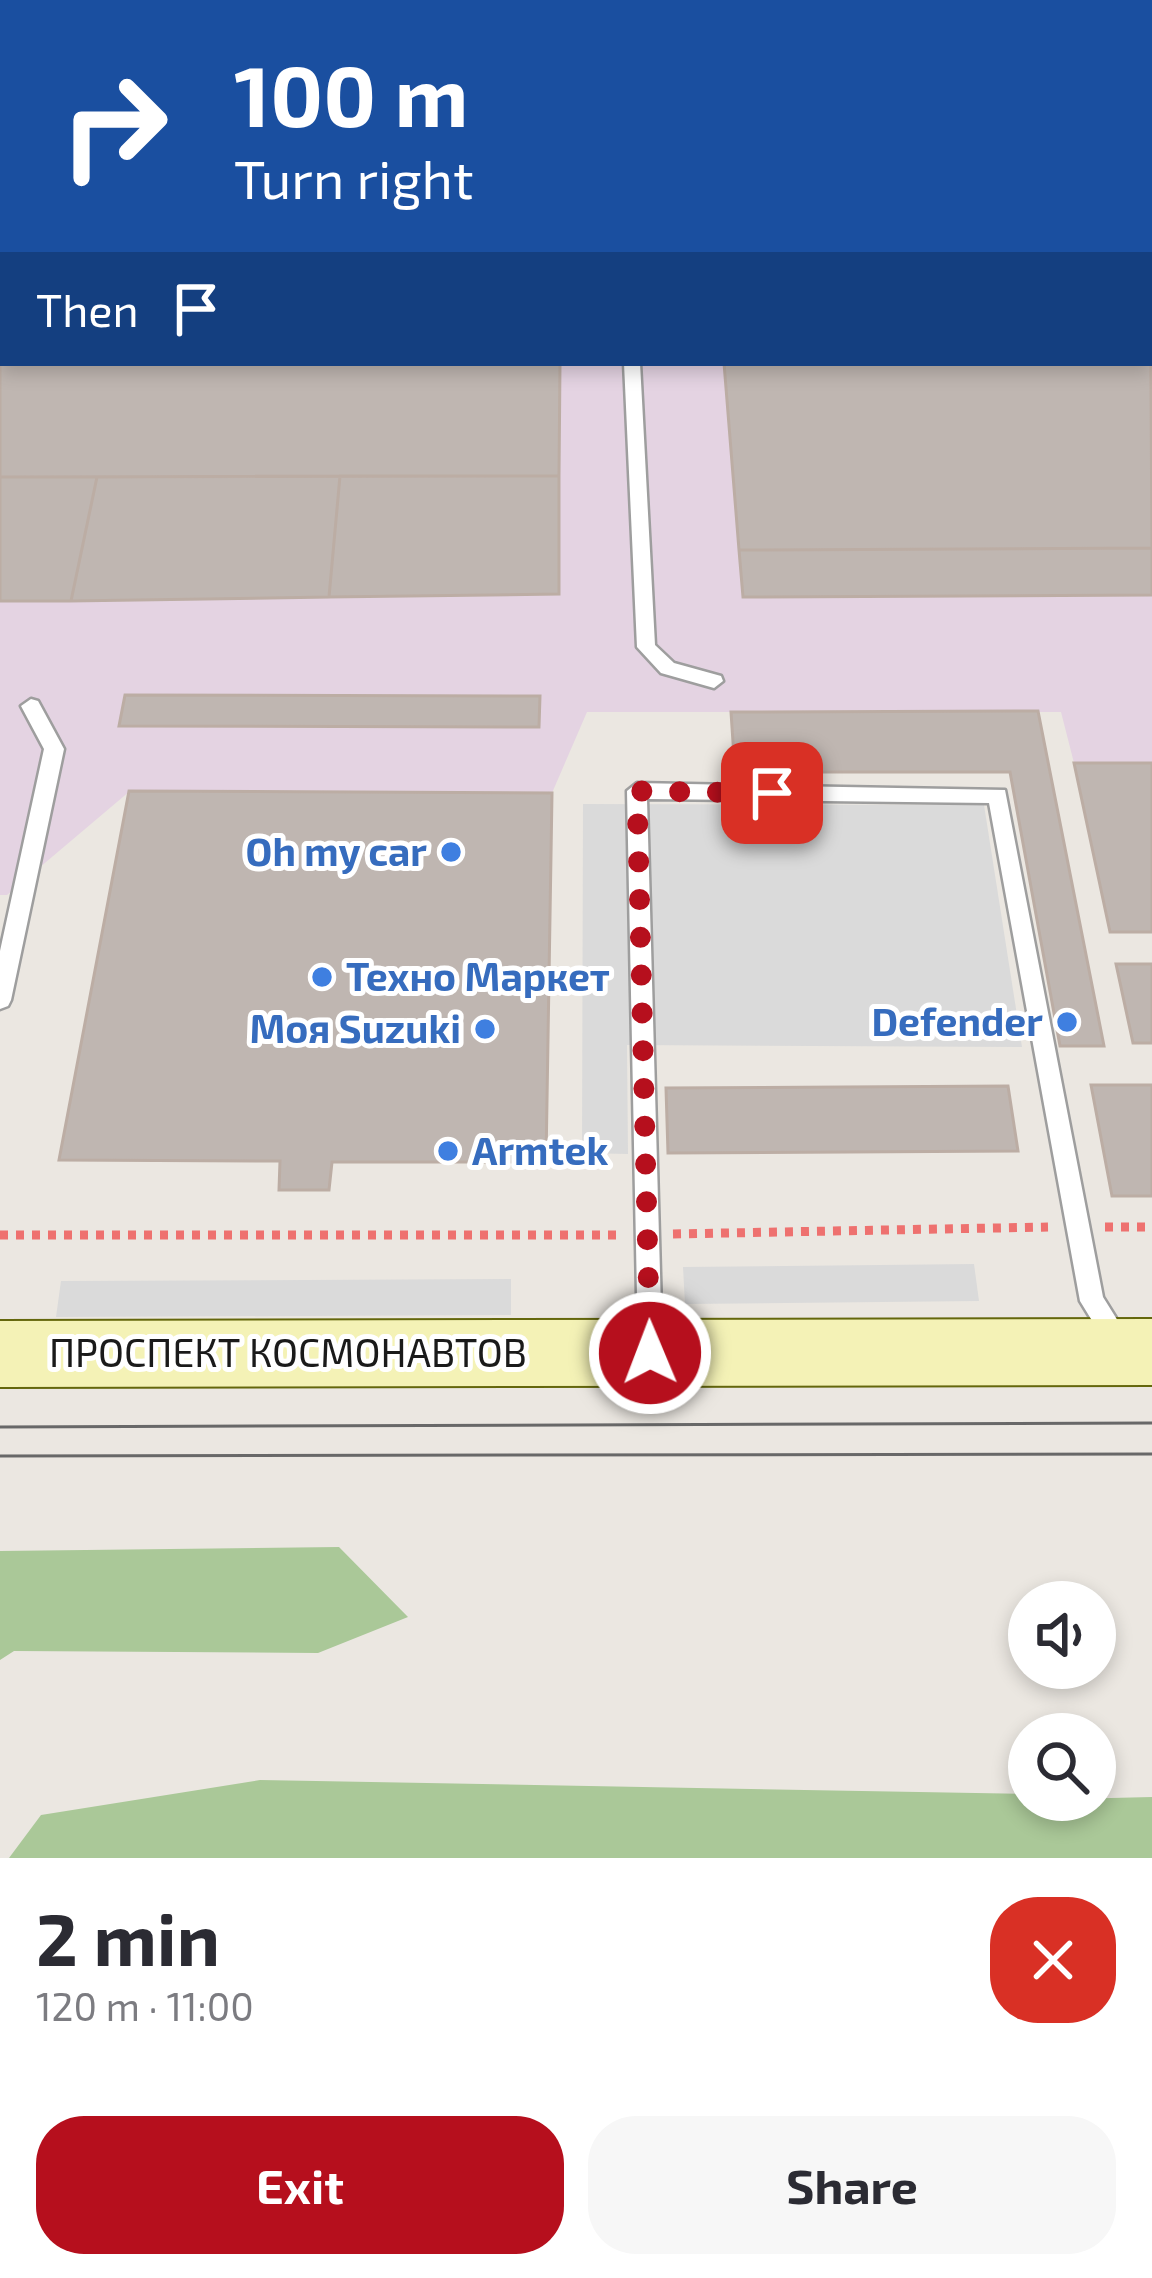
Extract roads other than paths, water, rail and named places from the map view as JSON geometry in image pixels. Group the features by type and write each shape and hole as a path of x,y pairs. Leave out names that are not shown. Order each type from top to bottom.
{"main road":[{"name":"ПРОСПЕКТ КОСМОНАВТОВ","path":"0,1354 650,1353 1143,1366"}],"lane":[{"path":"632,366 646,647 668,668 714,681"},
{"path":"0,1000 53,748 31,706"},
{"path":"650,1353 637,791 998,795 1092,1301 1143,1366"}],"tram line":[{"path":"0,1427 1152,1423"},
{"path":"0,1456 1152,1454"}],"place":[{"name":"Oh my car","path":"451,852"},
{"name":"Техно Маркет","path":"322,977"},
{"name":"Defender","path":"1067,1022"},
{"name":"Моя Suzuki","path":"485,1029"},
{"name":"Armtek","path":"448,1151"}]}
